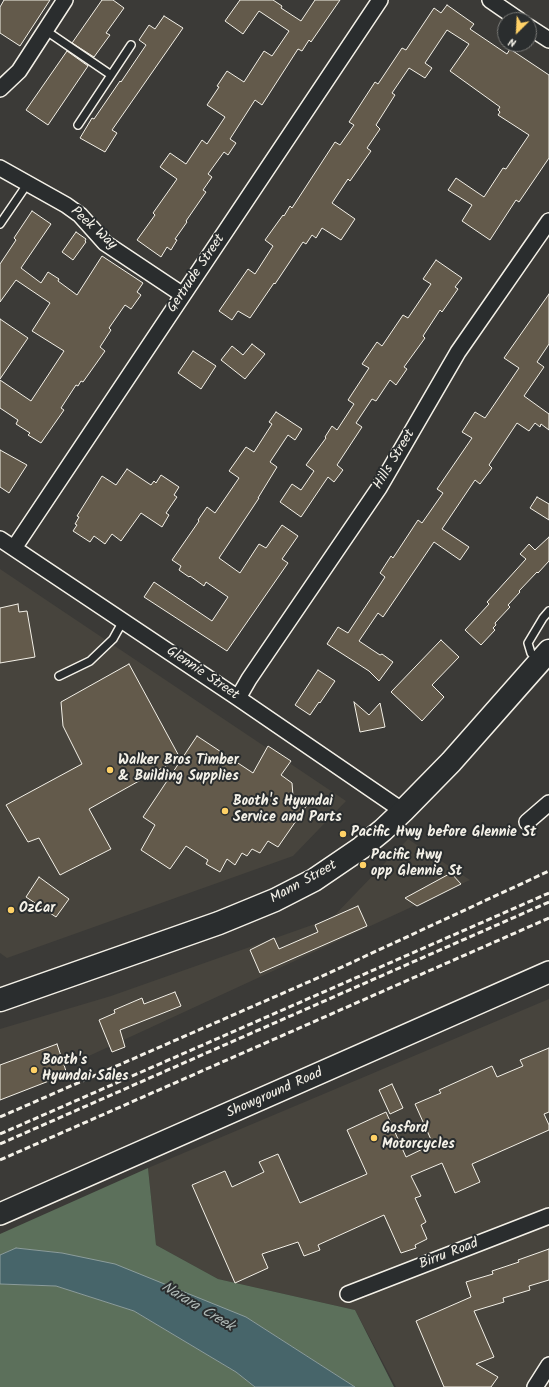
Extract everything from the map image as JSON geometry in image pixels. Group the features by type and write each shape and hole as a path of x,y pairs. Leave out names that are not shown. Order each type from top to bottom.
{"main road":[{"name":"Mann Street","path":"2,994 219,923 276,900 314,880 347,858 383,830 403,811 451,762 545,656"}],"street":[{"path":"0,89 19,71 65,0"},
{"name":"Gertrude Street","path":"14,548 380,0"},
{"path":"490,0 507,12"},
{"path":"537,32 549,40"},
{"name":"Peek Way","path":"0,168 66,205 80,215 105,243 184,295"},
{"name":"Hills Street","path":"238,698 249,678 379,488 458,352 549,221"},
{"name":"Glennie Street","path":"0,539 238,698 403,811"},
{"path":"527,822 549,803"},
{"name":"Showground Road","path":"0,1214 549,972"},
{"name":"Birru Road","path":"348,1294 549,1216"},
{"path":"535,1387 549,1365"}],"lane":[{"path":"45,30 111,75"},
{"path":"78,125 131,45"},
{"path":"0,224 28,183"},
{"name":"Mann Street","path":"545,656 531,653 528,643 549,611"},
{"path":"59,676 90,661 113,639 123,621"}],"shaded area":[{"path":"0,569 346,801 293,856 7,958 0,953"},
{"path":"408,839 470,880 0,1097 0,1029 111,996 332,918"},
{"path":"549,999 549,1387 396,1387 355,1310 218,1279 156,1245 148,1168"}],"green space":[{"path":"148,1168 156,1245 218,1279 355,1310 394,1387 355,1387 246,1317 62,1253 16,1248 0,1255 0,1234"},
{"path":"0,1284 56,1286 134,1311 236,1372 255,1387 0,1387"}],"water":[{"name":"Narara Creek","path":"16,1248 62,1253 115,1264 246,1317 355,1387 255,1387 236,1372 134,1311 56,1286 0,1284 0,1255"}],"building":[{"path":"4,0 50,0 20,46 0,33 0,7"},
{"path":"102,0 113,0 124,8 106,33 110,35 94,57 72,43"},
{"path":"240,0 273,0 282,6 281,8 301,21 315,0 340,0 311,42 309,40 302,51 298,49 262,105 255,100 230,139 236,143 228,155 224,152 208,174 212,177 203,190 206,192 175,239 177,240 171,250 167,247 161,257 137,240 155,215 153,213 177,179 160,167 170,153 186,164 202,140 207,144 225,117 207,105 219,87 217,86 227,71 244,82 264,51 272,56 289,31 259,11 243,34 225,21"},
{"path":"447,5 474,24 470,29 497,47 497,52 504,52 507,54 508,52 514,52 549,75 549,158 519,202 516,200 490,240 462,221 472,205 448,190 456,178 484,197 503,168 506,169 529,135 498,115 500,112 498,110 500,107 450,71 469,44 447,30 425,63 432,68 425,78 409,68 392,93 395,95 376,125 380,129 367,148 371,151 350,181 348,179 332,203 355,219 341,240 322,228 316,238 312,235 306,244 303,242 250,318 238,311 232,320 219,311 248,269 255,274 273,246 265,240 290,206 292,208 335,142 340,145 354,125 349,122 375,82 378,84 402,48 406,50 434,8 441,13"},
{"path":"164,16 183,28 112,130 117,133 105,152 80,138 92,118 94,119 146,45 139,40 149,25 155,29"},
{"path":"67,51 88,66 48,125 26,110"},
{"path":"32,211 51,224 21,268 41,283 48,272 59,279 58,281 77,295 102,256 143,283 137,292 141,295 131,309 125,305 109,328 111,330 100,347 105,351 83,382 81,381 78,386 76,385 61,408 64,410 41,443 28,435 30,433 16,424 18,420 0,408 0,380 31,401 64,351 32,331 50,303 16,280 0,302 0,264 16,240 14,238"},
{"path":"76,232 86,239 86,242 73,260 62,252"},
{"path":"436,260 462,278 455,287 458,289 442,312 440,310 423,336 425,338 404,367 407,369 396,385 390,380 376,401 372,399 356,423 362,427 337,465 343,470 334,482 328,477 301,517 280,502 292,484 301,490 314,471 306,465 326,438 325,437 332,426 337,430 354,404 348,400 369,368 362,364 377,342 382,346 403,315 408,318 431,284 423,279"},
{"path":"549,294 549,344 537,362 544,367 524,396 549,414 549,430 541,424 540,427 535,423 529,431 517,423 489,465 492,468 480,484 475,480 442,529 469,547 460,560 434,542 383,617 378,613 359,641 393,662 379,681 369,671 327,644 338,627 348,633 385,577 380,573 391,556 393,558 418,520 422,523 443,493 437,489 472,438 462,432 475,412 485,418 519,368 504,358"},
{"path":"0,319 28,338 0,379"},
{"path":"252,344 265,354 245,379 221,360 232,346 243,355"},
{"path":"193,351 216,366 201,389 178,373"},
{"path":"276,412 302,429 295,440 288,435 270,462 277,467 259,498 219,558 240,573 259,544 266,548 282,525 298,536 282,559 288,563 227,651 144,597 154,582 212,621 228,597 206,582 204,586 190,576 189,577 179,570 181,566 172,560 207,507 215,513 239,478 229,471 246,447 254,452 272,424 269,422"},
{"path":"0,450 27,465 9,493 0,487"},
{"path":"127,469 151,485 154,481 156,483 161,475 179,487 174,495 177,497 166,513 169,515 162,527 141,513 121,541 112,534 105,544 94,536 90,542 73,531 77,525 75,524 79,517 77,516 102,476 116,485"},
{"path":"537,497 549,504 549,520 530,508"},
{"path":"549,537 549,561 519,591 520,592 508,605 510,607 495,623 496,625 493,628 495,630 481,645 465,630 489,604 487,602 526,559 520,554 529,544 535,550"},
{"path":"18,604 19,612 27,611 35,657 0,663 0,608"},
{"path":"441,640 459,657 432,685 444,697 422,721 391,692"},
{"name":"Walker Bros Timber & Building Supplies","path":"129,664 180,758 89,809 111,849 60,875 39,838 28,842 6,805 82,764 63,726 61,702"},
{"path":"318,670 335,681 310,715 295,705"},
{"path":"354,702 369,715 380,703 385,727 360,732"},
{"name":"Booth's Hyundai Service and Parts","path":"197,736 253,773 268,746 291,761 281,775 292,783 293,796 307,805 278,847 268,841 260,853 252,849 247,856 242,853 235,865 227,859 220,872 206,864 208,860 186,846 170,869 141,850 155,825 143,817"},
{"path":"451,873 461,884 417,906 405,898"},
{"path":"39,877 69,899 56,917 26,897"},
{"path":"358,906 367,926 260,973 250,950 274,938 279,949 318,932 315,925"},
{"path":"175,992 181,1006 120,1030 125,1047 112,1052 99,1020 115,1013 114,1010 142,998 144,1004"},
{"path":"57,1044 67,1074 0,1100 0,1065"},
{"path":"549,1048 549,1112 544,1114 549,1125 549,1130 472,1164 480,1182 455,1193 442,1163 411,1176 421,1196 415,1198 426,1222 421,1225 427,1239 415,1245 416,1248 401,1253 384,1215 318,1245 320,1250 304,1256 298,1242 262,1254 268,1268 235,1283 192,1185 225,1171 232,1187 264,1172 259,1162 278,1154 300,1203 367,1174 347,1130 386,1112 406,1157 433,1144 415,1104 441,1093 439,1090 492,1066 497,1077 523,1066 520,1060"},
{"path":"392,1084 403,1108 390,1114 379,1090"},
{"path":"549,1249 549,1280 529,1286 530,1290 503,1298 504,1302 474,1311 494,1357 476,1364 498,1377 491,1387 444,1387 416,1321 471,1297 466,1282 493,1274 492,1271 519,1262 518,1260"}],"railway":[{"path":"0,1117 329,973 549,871"},
{"path":"0,1134 549,893"},
{"path":"0,1144 549,902"},
{"path":"0,1160 549,918"}],"place":[{"name":"Walker Bros Timber & Building Supplies","path":"110,770"},
{"name":"Booth's Hyundai Service and Parts","path":"225,811"},
{"name":"Pacific Hwy before Glennie St","path":"343,834"},
{"name":"Pacific Hwy opp Glennie St","path":"363,865"},
{"name":"OzCar","path":"11,910"},
{"name":"Booth's Hyundai Sales","path":"34,1070"},
{"name":"Gosford Motorcycles","path":"374,1138"}]}
